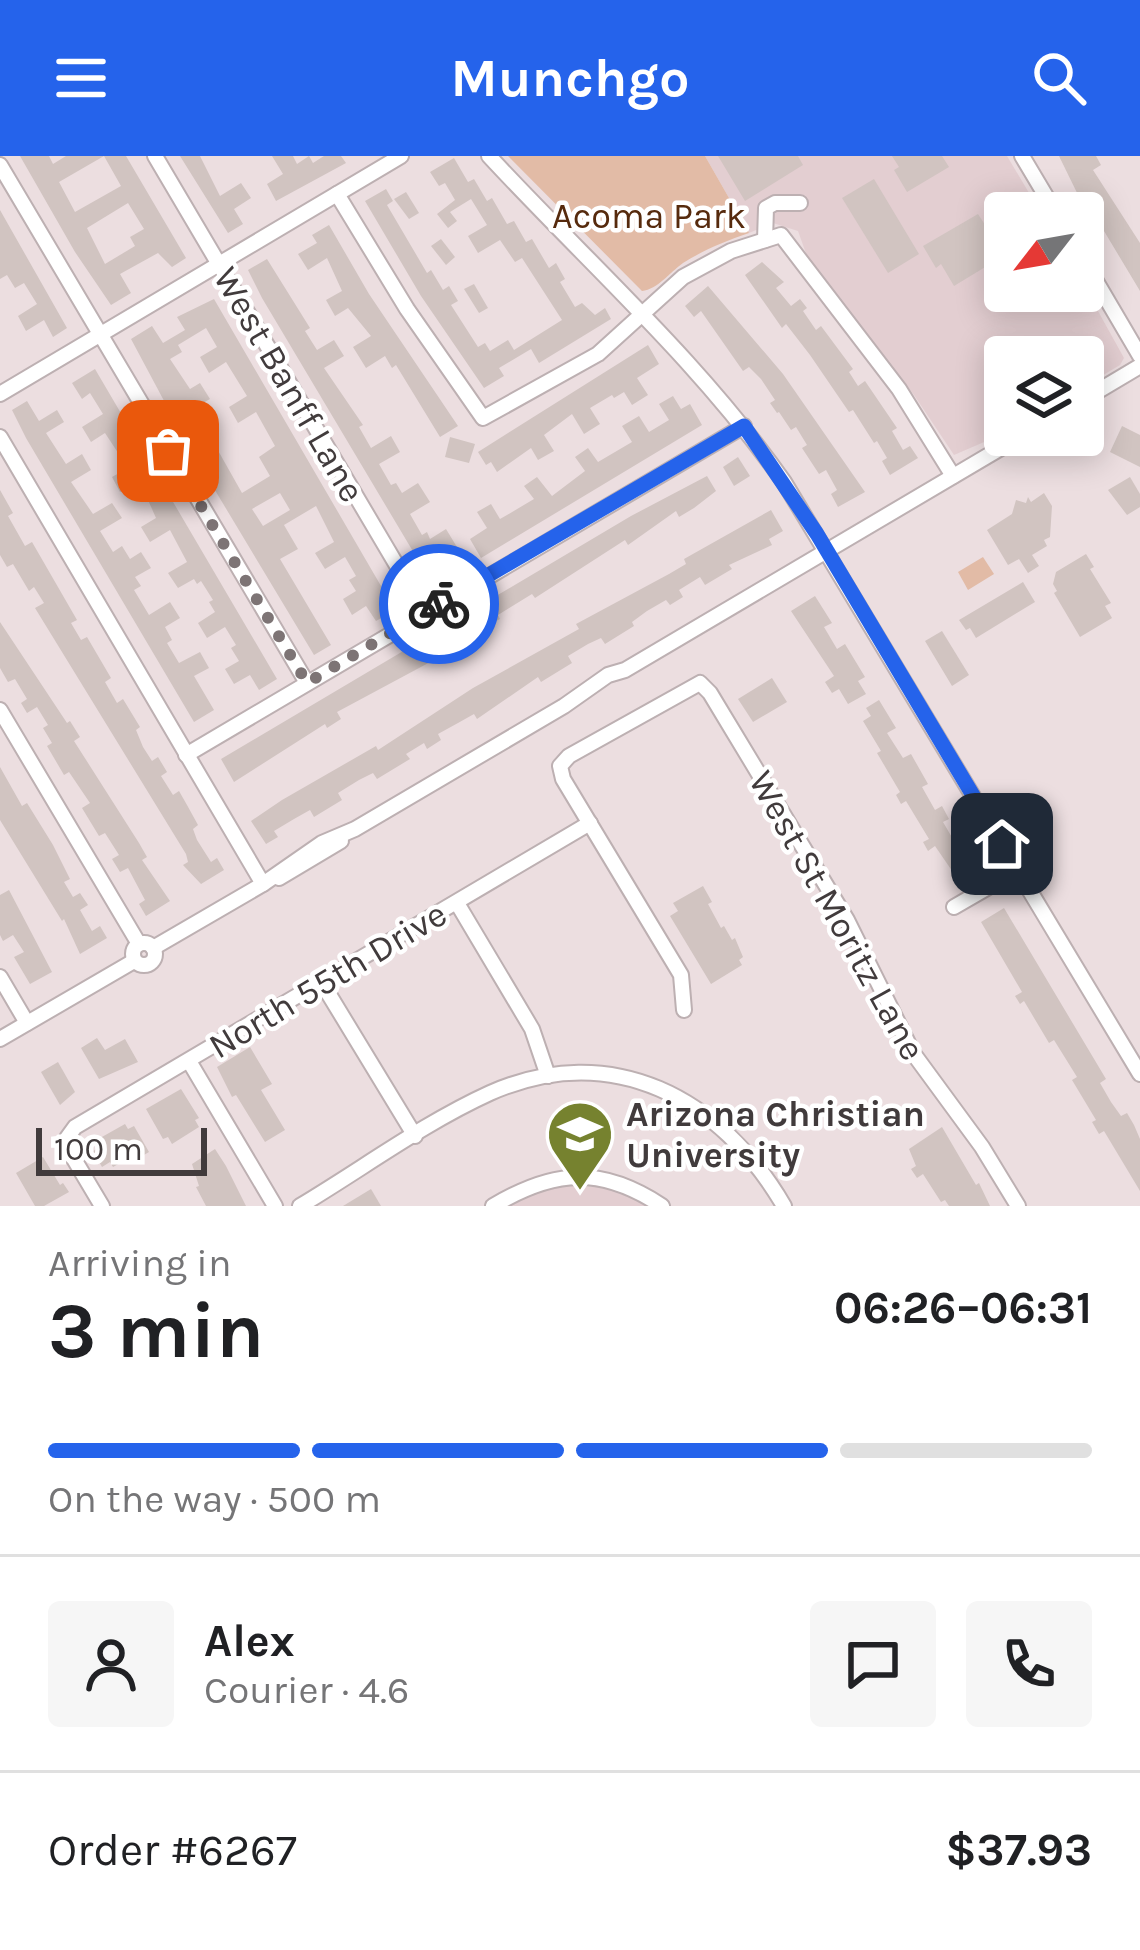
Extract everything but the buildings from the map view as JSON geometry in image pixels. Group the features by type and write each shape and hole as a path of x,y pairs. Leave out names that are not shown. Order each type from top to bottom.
{"street":[{"name":"West Banff Lane","path":"155,156 424,613"},
{"path":"0,394 401,156"},
{"path":"489,156 643,313 744,426 826,550 1140,1074"},
{"path":"1022,156 1043,192"},
{"path":"0,165 307,683"},
{"path":"337,194 407,309 483,418 598,354 683,277 731,251 782,235 899,389 953,476"},
{"path":"765,240 766,208 775,203 800,203"},
{"path":"1104,295 1140,356"},
{"path":"1104,387 1140,366"},
{"path":"186,755 744,426"},
{"path":"0,437 262,884"},
{"path":"0,1039 134,961 133,951 262,884 292,874 356,829 608,675 625,670 987,456"},
{"name":"West St Moritz Lane","path":"590,824 560,766 569,756 700,683 847,920 913,1053 982,1147 1018,1206"},
{"path":"0,710 146,946"},
{"path":"590,824 681,976 684,1010"},
{"name":"North 55th Drive","path":"102,1206 71,1154 68,1138 75,1126 590,824"},
{"path":"954,907 1018,870"},
{"path":"457,903 532,1029 548,1076"},
{"path":"0,976 27,1023"},
{"path":"322,983 415,1136"},
{"path":"189,1061 275,1206"},
{"path":"300,1206 490,1093 548,1076 624,1077 664,1090 705,1112 741,1143 784,1206"},
{"path":"493,1206 516,1200 538,1182 590,1176 620,1183 662,1206"}],"shaded area":[{"path":"705,156 1007,156 1028,192 984,192 984,312 1099,312 1124,358 1104,375 1104,336 984,336 984,442 954,455 914,395 808,259 798,231 773,223 749,233"},
{"name":"Arizona Christian University","path":"567,1184 617,1189 648,1206 510,1206 543,1189"}],"green space":[{"name":"Acoma Park","path":"508,156 705,156 749,233 699,254 642,291"},
{"path":"983,557 994,574 968,590 958,572"}],"way so far":[{"path":"168,451 307,683 439,604"}],"place":[{"name":"Arizona Christian University","path":"580,1193"}],"route":[{"path":"439,604 744,426 817,534 1002,844"}]}
